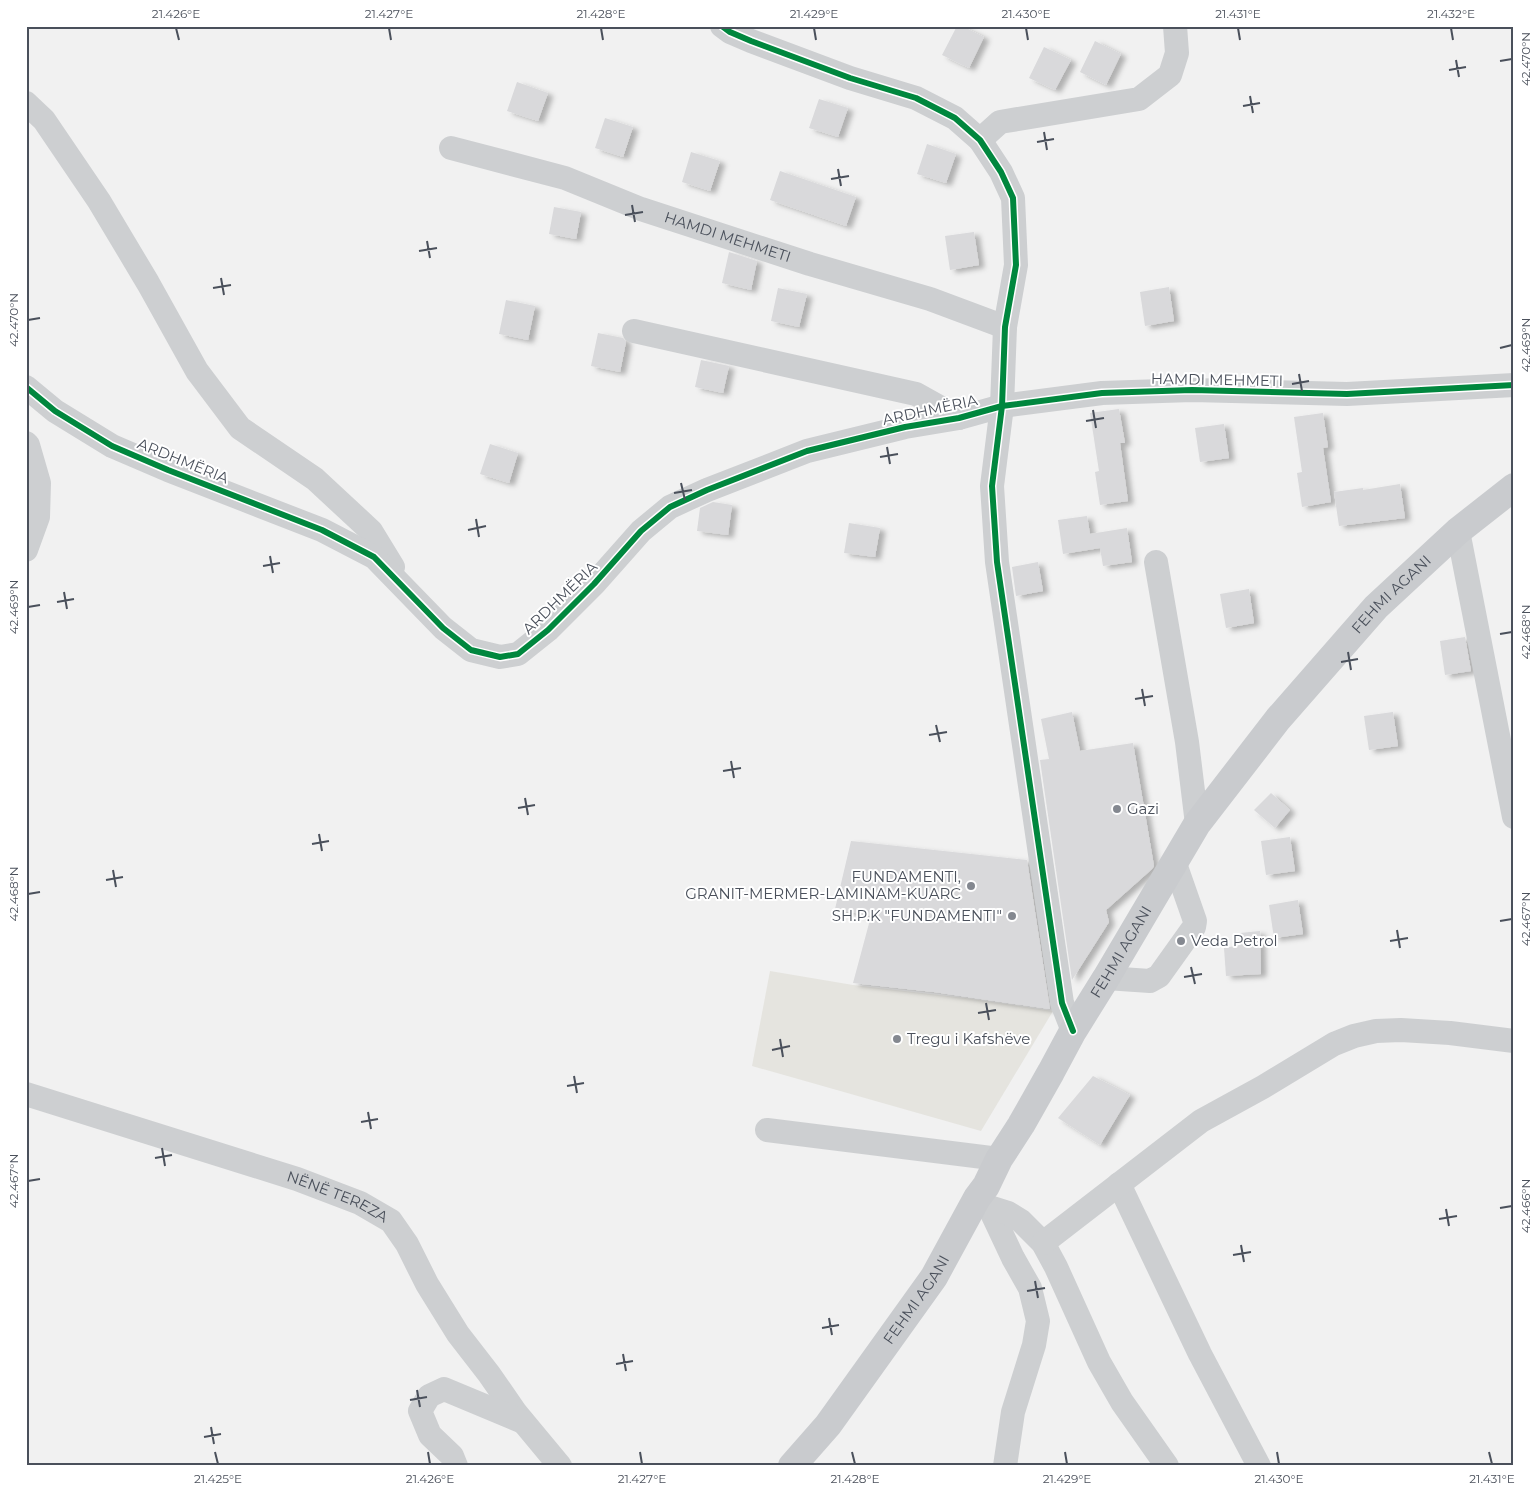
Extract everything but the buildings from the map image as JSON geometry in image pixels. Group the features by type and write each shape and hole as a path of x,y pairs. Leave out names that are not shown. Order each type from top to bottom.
{"main road":[{"name":"FEHMI AGANI","path":"792,1466 828,1425 934,1277 983,1203 986,1186 999,1159 1197,824 1278,720 1376,607 1458,531 1514,487"}],"street":[{"path":"722,26 730,32 754,34 850,78 916,98 955,118 980,140 1001,172 1013,198 1016,266 1006,327 1002,406 992,486 998,562 1062,1003 1073,1031"},
{"path":"980,140 1000,122 1139,99 1170,75 1177,53 1175,26"},
{"path":"26,103 44,120 99,201 197,371 240,428 315,479 371,531 410,594"},
{"name":"HAMDI MEHMETI","path":"451,148 565,178 641,209 810,264 930,299 1006,327"},
{"path":"634,331 916,394 959,418"},
{"name":"HAMDI MEHMETI","path":"1002,406 1102,393 1192,390 1347,394 1514,385"},
{"name":"ARDHMËRIA","path":"28,390 55,411 112,446 322,530 374,557 443,628 471,650 500,657 518,654 548,630 594,584 641,532 670,507 707,490 807,452 905,427 959,418 1002,406"},
{"path":"26,443 39,483 38,517 26,550"},
{"path":"1458,531 1514,817"},
{"path":"1156,562 1187,742 1197,824"},
{"path":"1106,978 1155,980 1194,927 1195,921 1174,861"},
{"path":"1042,1243 1201,1121 1263,1087 1334,1044 1354,1036 1376,1031 1401,1030 1450,1033 1514,1041"},
{"name":"NËNË TEREZA","path":"26,1094 297,1179 360,1202 391,1221 407,1244 427,1284 458,1334 489,1374 522,1422 560,1466"},
{"path":"767,1130 999,1159"},
{"path":"1119,1184 1200,1354 1259,1466"},
{"path":"983,1203 1008,1213 1021,1221 1042,1243 1056,1268 1099,1362 1122,1402 1167,1466"},
{"path":"983,1203 1030,1288 1038,1321 1034,1345 1013,1412 1005,1466"},
{"path":"456,1466 452,1456 430,1435 420,1411 429,1396 444,1389 522,1422"}],"shaded area":[{"name":"Tregu i Kafshëve","path":"770,971 853,985 965,998 1053,1011 981,1131 752,1066"}],"cycle path":[{"path":"722,26 730,32 751,41 850,78 916,98 955,118 980,140 1001,172 1013,198 1016,265 1005,327 1002,406 992,486 997,562 1062,1003 1073,1031"},
{"path":"26,387 55,411 112,446 322,530 374,557 443,628 471,650 500,657 518,654 548,630 594,584 641,531 670,507 707,490 807,451 905,427 959,418 1002,406 1102,393 1192,390 1347,394 1514,385"}],"place":[{"name":"Gazi","path":"1117,809"},
{"name":"FUNDAMENTI, GRANIT-MERMER-LAMINAM-KUARC","path":"971,886"},
{"name":"SH.P.K \"FUNDAMENTI\"","path":"1012,916"},
{"name":"Veda Petrol","path":"1181,941"},
{"name":"Tregu i Kafshëve","path":"897,1039"}]}
